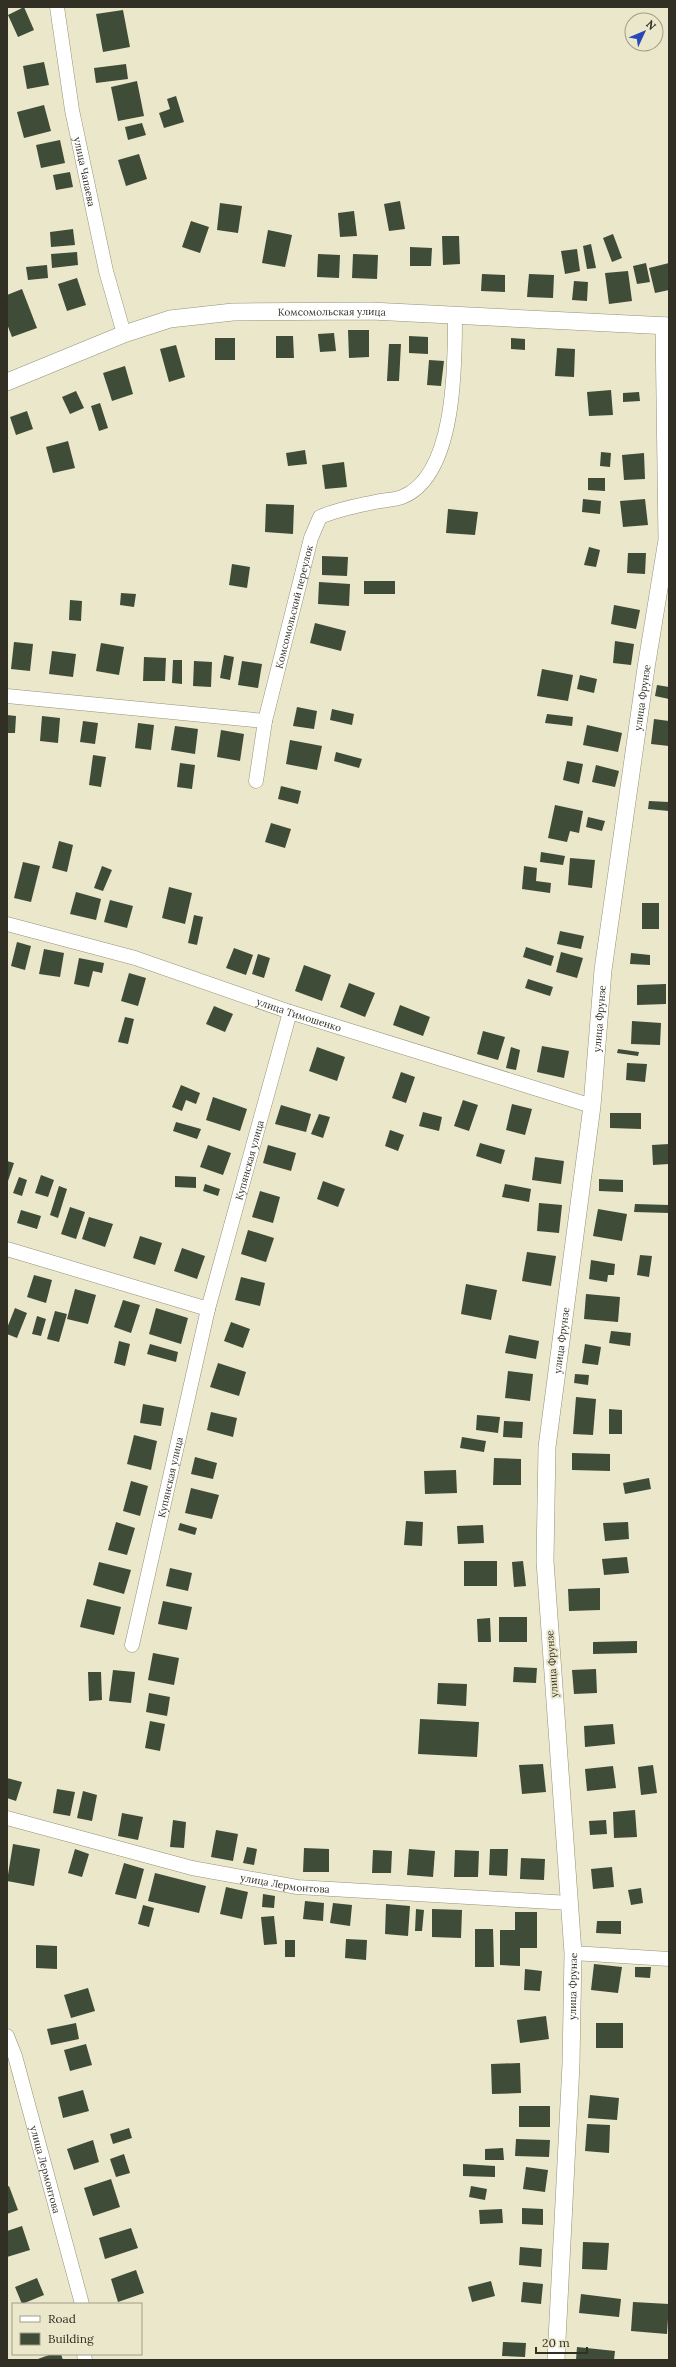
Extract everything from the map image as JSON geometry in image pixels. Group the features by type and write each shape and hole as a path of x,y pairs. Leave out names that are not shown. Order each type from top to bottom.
{"street":[{"name":"улица Чапаева","path":"57,7 72,110 106,271 124,334"},
{"name":"Комсомольская улица","path":"7,382 124,334 170,319 233,312 371,311 666,326"},
{"name":"Комсомольский переулок","path":"256,781 265,721 311,538 320,517 340,509 402,497 421,485 440,453 450,414 456,363 455,316"},
{"name":"улица Фрунзе","path":"556,2360 571,2064 573,1953 545,1561 547,1447 592,1106 603,970 646,668 667,540 666,326"},
{"path":"7,696 265,721"},
{"name":"улица Тимошенко","path":"7,924 135,958 290,1012 592,1106"},
{"name":"Купянская улица","path":"132,1645 208,1309 290,1012"},
{"path":"7,1249 208,1309"},
{"name":"улица Лермонтова","path":"7,1818 192,1868 297,1887 570,1903"},
{"path":"573,1953 669,1959"},
{"name":"улица Лермонтова","path":"7,2036 15,2056 82,2303"}],"building":[{"path":"24,7 34,30 18,37 8,15"},
{"path":"123,10 130,47 103,52 96,14"},
{"path":"44,62 49,85 27,89 23,66"},
{"path":"126,64 128,79 96,83 94,68"},
{"path":"137,81 144,116 118,121 111,87"},
{"path":"176,96 184,122 164,128 159,113 170,109 167,99"},
{"path":"44,105 51,131 24,138 17,112"},
{"path":"142,123 146,135 128,140 125,127"},
{"path":"60,140 65,163 41,168 36,145"},
{"path":"139,154 147,179 126,186 118,160"},
{"path":"70,172 73,187 56,190 53,175"},
{"path":"400,201 405,229 389,231 384,204"},
{"path":"220,203 242,206 238,233 217,230"},
{"path":"354,211 357,236 340,237 338,213"},
{"path":"191,221 209,227 200,253 182,247"},
{"path":"73,229 75,245 51,247 50,232"},
{"path":"268,230 292,235 285,267 262,263"},
{"path":"613,234 622,258 612,262 603,238"},
{"path":"442,236 459,236 460,264 443,265"},
{"path":"591,244 596,268 587,269 583,246"},
{"path":"410,247 432,248 431,266 410,266"},
{"path":"577,249 580,271 565,274 561,251"},
{"path":"77,252 78,265 52,268 51,254"},
{"path":"318,254 340,255 339,278 317,277"},
{"path":"353,254 378,255 377,279 352,278"},
{"path":"646,263 650,282 637,284 633,266"},
{"path":"669,263 669,290 655,293 649,268"},
{"path":"47,265 48,278 28,280 26,267"},
{"path":"628,271 632,301 609,304 605,273"},
{"path":"482,274 505,275 505,292 481,291"},
{"path":"529,274 554,275 553,298 527,297"},
{"path":"77,278 86,305 67,311 58,284"},
{"path":"574,281 588,282 587,301 572,300"},
{"path":"22,289 37,328 12,337 7,324 7,295"},
{"path":"348,330 369,330 369,357 349,358"},
{"path":"334,333 336,351 320,352 318,334"},
{"path":"276,336 293,336 294,358 276,358"},
{"path":"409,336 428,337 428,354 409,353"},
{"path":"215,338 235,338 235,360 215,360"},
{"path":"511,338 525,339 525,350 511,349"},
{"path":"389,344 401,344 399,381 387,381"},
{"path":"176,345 185,377 169,382 160,349"},
{"path":"557,348 575,349 574,377 555,376"},
{"path":"429,360 444,361 441,386 427,385"},
{"path":"125,366 133,394 112,401 103,373"},
{"path":"611,390 613,415 589,416 587,392"},
{"path":"76,391 84,408 70,414 62,397"},
{"path":"639,392 640,401 623,402 623,393"},
{"path":"100,403 108,428 99,431 91,406"},
{"path":"27,411 33,429 16,435 10,417"},
{"path":"68,441 75,468 53,473 46,447"},
{"path":"305,450 307,464 288,466 286,453"},
{"path":"601,452 611,453 610,467 600,466"},
{"path":"644,453 645,479 624,480 622,455"},
{"path":"344,462 347,487 325,489 322,465"},
{"path":"588,478 605,478 605,491 588,490"},
{"path":"583,499 601,501 600,514 582,512"},
{"path":"645,499 648,525 623,527 620,501"},
{"path":"266,504 294,505 293,534 265,532"},
{"path":"448,509 478,512 475,535 446,533"},
{"path":"589,547 600,550 596,567 584,565"},
{"path":"628,553 646,553 645,574 627,573"},
{"path":"322,556 348,557 347,576 322,575"},
{"path":"232,564 250,567 247,588 229,585"},
{"path":"364,581 395,581 395,594 364,594"},
{"path":"319,582 350,584 349,606 318,604"},
{"path":"121,593 136,594 134,607 120,605"},
{"path":"70,600 82,601 81,621 69,620"},
{"path":"614,605 640,610 636,629 611,624"},
{"path":"315,623 346,631 341,651 310,643"},
{"path":"615,641 634,644 631,665 613,663"},
{"path":"14,642 33,644 30,671 11,669"},
{"path":"101,643 124,647 119,675 96,671"},
{"path":"52,651 76,654 73,677 49,674"},
{"path":"224,655 234,657 230,680 220,678"},
{"path":"144,657 166,658 165,681 143,681"},
{"path":"173,660 182,660 182,684 172,683"},
{"path":"194,661 212,662 211,687 193,686"},
{"path":"242,661 262,664 258,688 238,685"},
{"path":"542,669 573,675 568,701 537,696"},
{"path":"580,675 597,679 594,693 577,689"},
{"path":"657,685 669,687 669,699 655,696"},
{"path":"297,707 317,711 314,729 293,726"},
{"path":"332,709 354,714 352,725 330,720"},
{"path":"547,714 573,717 572,726 545,723"},
{"path":"7,715 16,716 15,733 7,733"},
{"path":"42,716 60,718 58,743 40,741"},
{"path":"654,719 669,721 669,746 651,744"},
{"path":"83,721 98,723 95,744 80,742"},
{"path":"138,723 154,725 151,750 135,748"},
{"path":"587,725 622,733 618,752 583,745"},
{"path":"175,726 198,729 195,754 171,750"},
{"path":"221,730 244,734 240,761 217,757"},
{"path":"290,740 322,746 317,770 286,764"},
{"path":"336,752 362,759 359,768 334,761"},
{"path":"93,755 106,757 101,787 89,785"},
{"path":"567,761 583,764 579,784 563,780"},
{"path":"180,763 195,765 192,789 177,787"},
{"path":"596,765 619,771 615,787 592,782"},
{"path":"281,786 301,791 298,804 278,799"},
{"path":"649,801 669,802 669,811 648,809"},
{"path":"555,805 583,811 579,833 570,831 567,842 548,838"},
{"path":"588,817 605,821 602,831 586,827"},
{"path":"271,823 291,829 285,848 265,842"},
{"path":"59,841 73,845 67,872 52,868"},
{"path":"541,852 565,856 563,865 540,862"},
{"path":"570,858 595,860 592,888 568,885"},
{"path":"23,862 40,866 31,902 14,898"},
{"path":"102,866 112,870 103,891 94,888"},
{"path":"524,866 537,868 536,881 551,883 550,893 522,889"},
{"path":"169,887 192,893 185,924 162,918"},
{"path":"76,892 101,899 96,920 70,914"},
{"path":"110,900 133,906 127,928 104,922"},
{"path":"642,903 659,903 659,929 642,929"},
{"path":"194,915 203,917 197,945 188,943"},
{"path":"560,931 584,936 581,949 557,944"},
{"path":"17,942 31,946 25,970 11,966"},
{"path":"526,947 554,956 551,966 523,957"},
{"path":"234,948 253,955 246,975 226,968"},
{"path":"44,949 64,953 60,977 39,974"},
{"path":"561,952 583,958 577,978 556,972"},
{"path":"631,953 650,955 650,965 630,964"},
{"path":"258,954 270,958 264,978 252,974"},
{"path":"79,958 104,963 102,973 93,971 89,987 74,984"},
{"path":"304,965 331,975 322,1001 295,991"},
{"path":"129,973 146,978 138,1006 121,1001"},
{"path":"528,979 553,987 550,996 525,988"},
{"path":"349,983 375,993 365,1017 340,1007"},
{"path":"666,984 666,1004 637,1005 637,985"},
{"path":"400,1005 430,1017 423,1036 393,1025"},
{"path":"214,1006 233,1014 225,1032 206,1024"},
{"path":"125,1017 134,1019 128,1044 118,1042"},
{"path":"632,1021 661,1023 660,1045 631,1044"},
{"path":"483,1031 505,1037 498,1060 477,1054"},
{"path":"542,1046 569,1051 564,1078 537,1072"},
{"path":"317,1047 345,1057 337,1081 309,1071"},
{"path":"511,1047 520,1050 516,1070 506,1068"},
{"path":"618,1049 639,1052 638,1056 617,1053"},
{"path":"627,1063 647,1064 645,1082 626,1080"},
{"path":"401,1072 415,1077 406,1103 392,1098"},
{"path":"181,1085 200,1093 196,1104 186,1100 182,1111 172,1107"},
{"path":"213,1097 247,1109 240,1131 206,1120"},
{"path":"463,1100 478,1105 469,1131 454,1126"},
{"path":"512,1104 532,1109 525,1135 506,1130"},
{"path":"281,1105 311,1114 306,1132 275,1124"},
{"path":"423,1112 442,1117 439,1131 419,1126"},
{"path":"610,1113 641,1113 641,1129 610,1128"},
{"path":"319,1114 330,1117 323,1138 311,1134"},
{"path":"176,1122 201,1129 197,1139 173,1131"},
{"path":"390,1130 404,1135 398,1151 385,1146"},
{"path":"480,1143 505,1150 501,1164 476,1156"},
{"path":"669,1144 669,1164 653,1165 652,1145"},
{"path":"208,1145 231,1153 223,1175 200,1167"},
{"path":"268,1145 296,1153 291,1171 263,1163"},
{"path":"535,1157 564,1161 561,1184 532,1180"},
{"path":"7,1161 14,1163 8,1181 7,1180"},
{"path":"41,1175 54,1180 48,1197 35,1193"},
{"path":"175,1176 196,1177 196,1188 175,1187"},
{"path":"19,1177 27,1180 22,1196 13,1193"},
{"path":"599,1179 623,1180 623,1192 599,1191"},
{"path":"323,1181 345,1189 338,1207 317,1199"},
{"path":"205,1184 220,1189 218,1196 203,1191"},
{"path":"505,1184 531,1189 529,1202 502,1197"},
{"path":"59,1186 67,1189 58,1218 50,1215"},
{"path":"260,1191 280,1197 273,1223 252,1217"},
{"path":"539,1203 562,1205 559,1233 537,1231"},
{"path":"635,1204 669,1205 669,1213 634,1212"},
{"path":"70,1207 85,1212 76,1239 61,1234"},
{"path":"598,1209 627,1214 622,1241 593,1236"},
{"path":"21,1210 41,1216 37,1229 17,1223"},
{"path":"89,1217 113,1224 105,1247 82,1239"},
{"path":"248,1230 274,1238 266,1262 241,1254"},
{"path":"140,1236 162,1243 155,1265 133,1258"},
{"path":"182,1248 205,1256 197,1279 174,1271"},
{"path":"527,1252 556,1256 551,1286 522,1281"},
{"path":"640,1255 652,1256 649,1277 637,1275"},
{"path":"591,1260 615,1264 614,1275 608,1275 607,1282 589,1279"},
{"path":"34,1275 52,1280 46,1303 27,1297"},
{"path":"241,1277 265,1283 260,1306 235,1300"},
{"path":"466,1284 497,1290 491,1320 461,1314"},
{"path":"75,1289 96,1295 88,1324 67,1319"},
{"path":"586,1294 620,1297 618,1322 584,1319"},
{"path":"123,1300 140,1305 131,1333 114,1327"},
{"path":"15,1308 27,1313 17,1338 7,1334 7,1328"},
{"path":"156,1308 188,1318 181,1344 149,1334"},
{"path":"55,1311 67,1314 59,1342 47,1339"},
{"path":"37,1316 46,1319 41,1336 32,1334"},
{"path":"231,1322 250,1329 243,1348 224,1341"},
{"path":"611,1331 631,1333 630,1346 609,1343"},
{"path":"509,1335 539,1341 536,1359 505,1353"},
{"path":"119,1341 130,1344 125,1366 114,1363"},
{"path":"150,1344 178,1352 176,1362 147,1354"},
{"path":"585,1344 601,1347 598,1365 582,1363"},
{"path":"218,1363 246,1372 239,1396 210,1387"},
{"path":"508,1371 533,1374 530,1401 505,1398"},
{"path":"575,1374 589,1375 588,1385 574,1383"},
{"path":"576,1397 596,1399 593,1435 573,1434"},
{"path":"143,1404 164,1408 161,1426 140,1423"},
{"path":"609,1409 622,1410 622,1434 609,1434"},
{"path":"211,1412 237,1418 233,1437 207,1430"},
{"path":"477,1415 500,1417 498,1433 476,1430"},
{"path":"504,1421 523,1422 522,1438 503,1437"},
{"path":"134,1435 157,1441 151,1470 127,1464"},
{"path":"462,1437 486,1441 484,1452 460,1448"},
{"path":"572,1453 610,1454 610,1471 572,1470"},
{"path":"195,1457 217,1463 213,1479 191,1474"},
{"path":"494,1458 521,1459 521,1485 493,1485"},
{"path":"456,1470 457,1493 425,1494 424,1471"},
{"path":"649,1478 651,1489 625,1494 623,1483"},
{"path":"131,1481 148,1486 140,1516 123,1511"},
{"path":"191,1488 219,1495 212,1519 185,1513"},
{"path":"406,1521 423,1522 422,1546 404,1545"},
{"path":"116,1522 135,1528 127,1555 108,1550"},
{"path":"628,1522 629,1539 605,1541 603,1523"},
{"path":"180,1523 197,1528 195,1535 178,1530"},
{"path":"483,1525 484,1543 458,1544 457,1526"},
{"path":"627,1557 629,1573 604,1575 602,1559"},
{"path":"464,1561 497,1561 497,1586 464,1586"},
{"path":"523,1561 526,1586 514,1587 512,1562"},
{"path":"99,1562 131,1570 124,1594 93,1585"},
{"path":"170,1568 192,1573 188,1591 166,1586"},
{"path":"600,1588 600,1610 569,1611 568,1589"},
{"path":"87,1599 121,1607 114,1635 80,1627"},
{"path":"163,1601 192,1607 187,1630 158,1624"},
{"path":"499,1617 527,1617 527,1642 499,1642"},
{"path":"490,1618 491,1642 478,1642 477,1619"},
{"path":"637,1641 637,1653 593,1654 593,1642"},
{"path":"153,1653 179,1658 174,1685 148,1680"},
{"path":"514,1667 537,1668 536,1683 513,1682"},
{"path":"596,1669 597,1693 574,1694 572,1670"},
{"path":"113,1670 135,1672 131,1703 109,1701"},
{"path":"88,1672 101,1672 102,1700 89,1701"},
{"path":"438,1683 467,1684 466,1706 437,1704"},
{"path":"149,1693 170,1697 167,1716 146,1712"},
{"path":"420,1719 479,1722 477,1757 418,1754"},
{"path":"150,1721 165,1724 160,1751 145,1748"},
{"path":"613,1724 615,1744 585,1747 584,1726"},
{"path":"543,1764 546,1792 522,1794 519,1765"},
{"path":"653,1765 657,1793 641,1795 638,1767"},
{"path":"613,1766 616,1788 587,1791 585,1769"},
{"path":"7,1778 22,1782 16,1801 7,1798"},
{"path":"57,1789 75,1792 70,1816 53,1813"},
{"path":"83,1791 97,1795 92,1821 77,1818"},
{"path":"635,1810 637,1837 614,1838 613,1812"},
{"path":"122,1813 143,1817 138,1840 118,1836"},
{"path":"173,1820 186,1822 184,1848 170,1847"},
{"path":"606,1820 607,1834 590,1835 589,1821"},
{"path":"216,1830 238,1834 233,1861 211,1857"},
{"path":"13,1844 40,1849 34,1886 7,1881"},
{"path":"247,1847 257,1849 254,1865 243,1863"},
{"path":"304,1848 329,1849 329,1872 303,1872"},
{"path":"75,1849 89,1854 82,1877 68,1873"},
{"path":"409,1849 435,1851 433,1877 407,1875"},
{"path":"490,1849 508,1849 507,1876 489,1875"},
{"path":"373,1850 392,1851 391,1873 372,1873"},
{"path":"455,1850 479,1851 478,1877 454,1877"},
{"path":"521,1858 545,1859 544,1880 520,1879"},
{"path":"124,1863 144,1869 136,1899 115,1894"},
{"path":"612,1867 614,1887 593,1889 591,1869"},
{"path":"155,1873 206,1886 199,1913 148,1901"},
{"path":"226,1887 248,1892 242,1919 220,1914"},
{"path":"641,1888 643,1903 631,1905 628,1890"},
{"path":"263,1894 275,1896 274,1908 262,1907"},
{"path":"305,1901 324,1903 323,1921 303,1919"},
{"path":"333,1903 352,1905 350,1926 330,1923"},
{"path":"386,1904 410,1906 408,1936 385,1934"},
{"path":"143,1905 154,1908 149,1927 138,1924"},
{"path":"416,1909 424,1910 422,1931 415,1931"},
{"path":"432,1909 462,1910 461,1938 432,1937"},
{"path":"515,1912 537,1912 537,1948 520,1948 520,1966 500,1965 500,1930 515,1930"},
{"path":"274,1916 277,1944 264,1945 261,1917"},
{"path":"597,1921 621,1921 621,1934 596,1933"},
{"path":"475,1929 493,1929 494,1967 475,1967"},
{"path":"346,1939 367,1940 366,1960 345,1958"},
{"path":"285,1940 295,1940 295,1957 285,1957"},
{"path":"36,1945 57,1946 57,1969 36,1968"},
{"path":"594,1964 622,1967 618,1993 591,1990"},
{"path":"635,1967 651,1967 650,1978 635,1977"},
{"path":"525,1969 542,1971 540,1991 524,1990"},
{"path":"88,1988 95,2011 71,2018 64,1995"},
{"path":"546,2016 549,2039 520,2043 517,2020"},
{"path":"76,2023 79,2039 51,2045 47,2029"},
{"path":"596,2023 623,2023 623,2048 596,2048"},
{"path":"86,2044 92,2065 70,2071 64,2050"},
{"path":"520,2063 521,2093 492,2094 491,2064"},
{"path":"83,2090 89,2111 63,2118 58,2097"},
{"path":"590,2095 619,2098 617,2120 588,2118"},
{"path":"519,2106 550,2106 550,2127 519,2127"},
{"path":"587,2124 610,2125 609,2153 585,2151"},
{"path":"129,2128 132,2138 113,2144 110,2134"},
{"path":"516,2139 550,2140 549,2157 515,2156"},
{"path":"93,2140 99,2162 74,2170 67,2149"},
{"path":"503,2148 504,2160 485,2160 485,2149"},
{"path":"124,2154 130,2173 116,2177 110,2159"},
{"path":"463,2164 495,2166 495,2177 463,2176"},
{"path":"526,2167 548,2170 545,2192 523,2189"},
{"path":"111,2179 120,2207 93,2216 84,2188"},
{"path":"9,2186 18,2210 7,2214 7,2187"},
{"path":"471,2186 487,2189 485,2200 469,2197"},
{"path":"522,2208 543,2209 543,2225 522,2224"},
{"path":"502,2209 503,2223 480,2224 479,2210"},
{"path":"22,2226 30,2250 7,2257 7,2231"},
{"path":"131,2228 138,2248 105,2259 99,2238"},
{"path":"583,2242 609,2243 607,2270 582,2269"},
{"path":"520,2247 542,2249 541,2267 519,2265"},
{"path":"136,2270 144,2293 118,2302 111,2279"},
{"path":"37,2278 44,2295 22,2303 15,2287"},
{"path":"491,2281 495,2296 472,2302 468,2287"},
{"path":"523,2282 543,2284 541,2304 521,2302"},
{"path":"581,2294 621,2299 619,2317 579,2313"},
{"path":"633,2302 669,2304 667,2334 631,2331"},
{"path":"503,2342 526,2343 525,2357 502,2356"},
{"path":"577,2347 615,2351 614,2360 576,2360"},
{"path":"49,2355 61,2355 63,2360 35,2360"}]}
